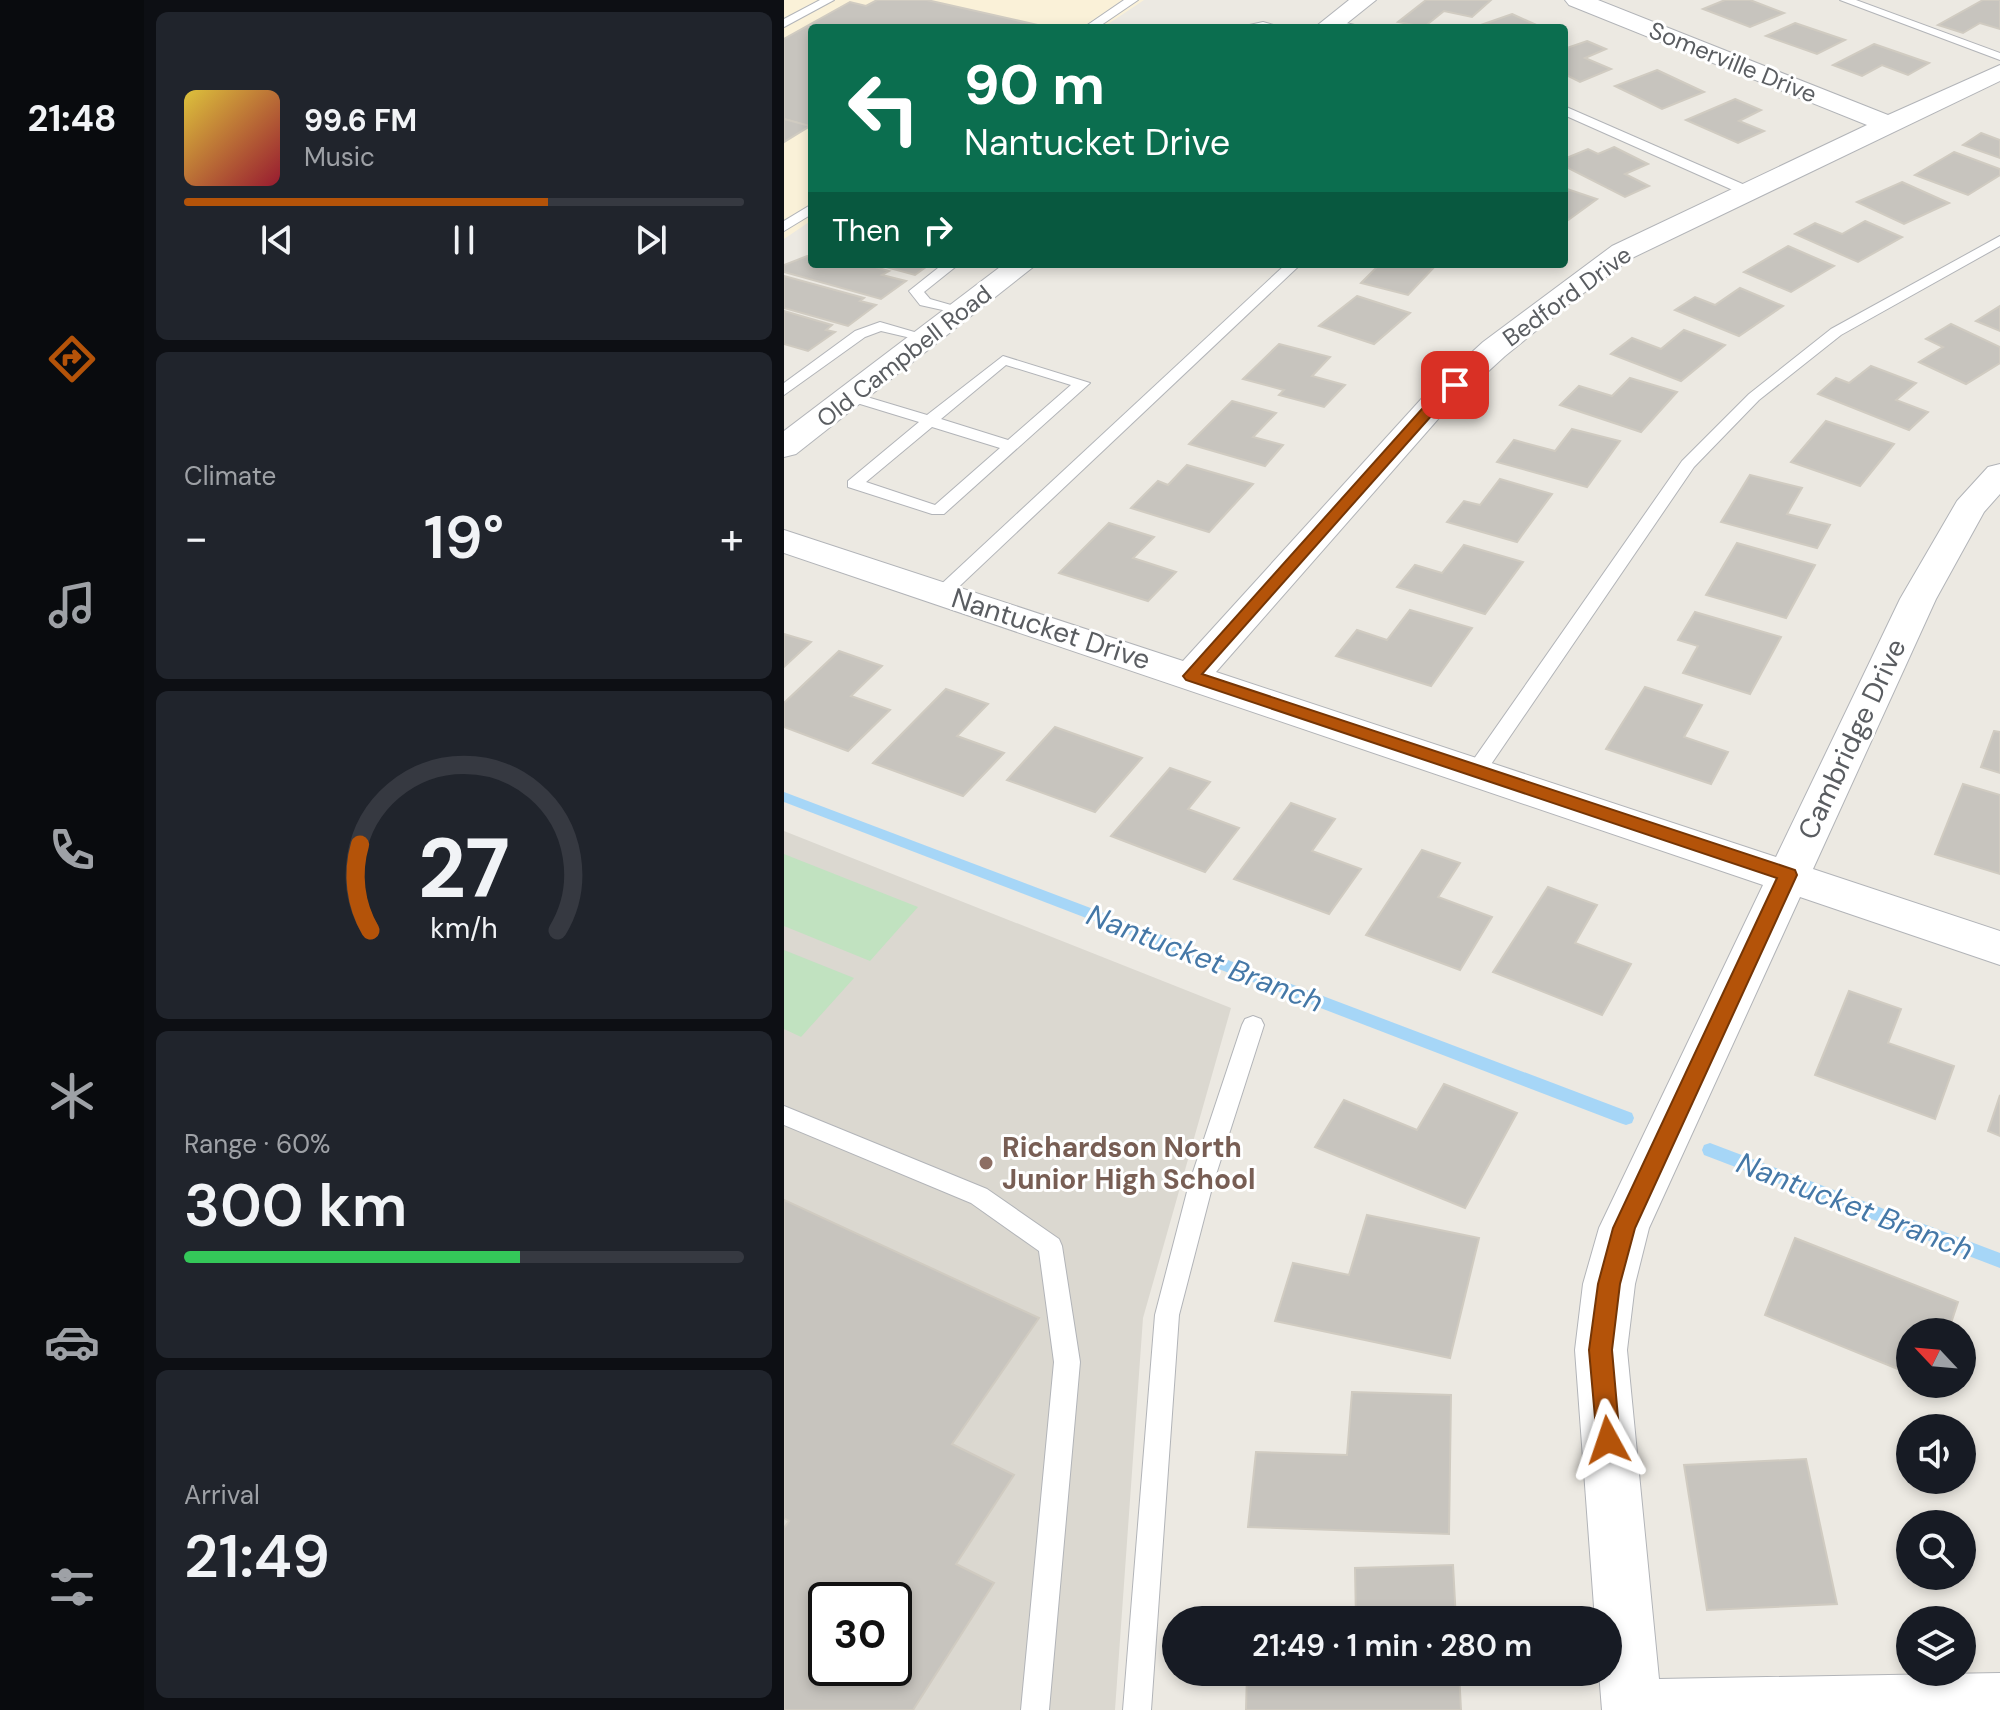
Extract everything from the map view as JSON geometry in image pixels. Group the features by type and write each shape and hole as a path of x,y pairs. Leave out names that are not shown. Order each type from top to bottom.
{"street":[{"path":"1340,24 1364,0"},
{"name":"Somerville Drive","path":"1577,0 1889,125"},
{"name":"Bedford Drive","path":"1191,676 1435,403 1494,349 1622,252 2000,72"},
{"name":"Old Campbell Road","path":"784,447 1017,268"},
{"name":"Cambridge Drive","path":"1632,1710 1601,1350 1609,1284 1624,1228 1918,599 1969,508 2000,474"},
{"name":"Nantucket Drive","path":"784,541 2000,948"},
{"path":"1652,1710 2000,1703"}],"lane":[{"path":"784,24 828,0"},
{"path":"1095,24 1132,0"},
{"path":"1846,0 2000,57"},
{"path":"1568,112 1749,192"},
{"path":"784,227 808,211"},
{"path":"1476,771 1688,464 1754,397 1836,332 2000,240"},
{"path":"947,268 916,291 925,302 960,312"},
{"path":"942,593 1290,268"},
{"path":"784,390 860,334 880,326 928,338"},
{"path":"1003,360 1082,383 1011,446 938,511 854,484 1003,360"},
{"path":"852,397 1011,446"},
{"path":"1137,1710 1167,1315 1201,1184 1253,1025"},
{"path":"784,1115 979,1196 1050,1246 1067,1362 1035,1710"}],"shaded area":[{"path":"784,0 1144,0 1108,24 808,24 808,223 784,239"},
{"name":"Richardson North Junior High School","path":"784,831 1231,1008 1143,1318 1115,1710 784,1710"}],"green space":[{"path":"784,854 918,907 870,961 784,926"},
{"path":"784,950 854,978 801,1037 784,1029"}],"building":[{"path":"877,0 927,0 1033,24 811,24 850,2 866,6"},
{"path":"1426,0 1491,0 1472,17 1444,11 1428,24 1398,22"},
{"path":"1725,0 1750,0 1784,13 1750,27 1703,9"},
{"path":"1983,0 2000,0 2000,29 1980,23 1963,33 1938,25"},
{"path":"1512,14 1534,24 1484,24"},
{"path":"1795,23 1845,40 1817,54 1766,36"},
{"path":"808,26 808,126 784,119 784,39"},
{"path":"1587,41 1606,49 1585,58 1611,69 1580,82 1568,76 1568,48"},
{"path":"1874,44 1929,63 1908,75 1882,65 1862,76 1833,65"},
{"path":"1657,70 1704,92 1662,109 1615,86"},
{"path":"1735,99 1761,110 1739,121 1764,131 1738,143 1686,120"},
{"path":"784,119 808,125 808,127 784,142"},
{"path":"1981,133 2000,140 2000,158 1963,145"},
{"path":"1614,147 1648,164 1625,174 1649,186 1625,197 1568,168 1568,157 1588,149 1598,154"},
{"path":"1954,152 2000,169 2000,175 1968,195 1915,175"},
{"path":"1902,182 1949,203 1904,224 1857,202"},
{"path":"1568,189 1597,199 1568,220"},
{"path":"1865,221 1902,237 1858,262 1795,234 1815,223 1842,234"},
{"path":"1788,246 1834,266 1791,292 1744,272"},
{"path":"807,256 808,268 879,268 889,271 882,275 906,281 881,299 784,272 784,265"},
{"path":"890,268 925,268 915,275"},
{"path":"1376,268 1433,268 1408,295 1361,283"},
{"path":"784,276 864,298 860,301 876,305 848,326 784,308"},
{"path":"1740,288 1783,306 1739,336 1675,310 1695,297 1715,305"},
{"path":"1357,296 1410,313 1374,344 1319,326"},
{"path":"2000,306 2000,331 1976,321"},
{"path":"784,311 832,325 826,330 835,332 808,351 784,344"},
{"path":"1951,324 2000,347 2000,363 1966,384 1919,362 1943,347 1926,339"},
{"path":"1684,330 1725,345 1681,381 1611,354 1632,338 1661,349"},
{"path":"1279,344 1330,357 1312,376 1345,385 1324,407 1279,395 1284,390 1243,379"},
{"path":"1871,366 1916,383 1896,400 1928,412 1909,430 1818,394 1836,378 1849,383"},
{"path":"1630,378 1677,392 1641,432 1560,405 1579,386 1612,396"},
{"path":"1232,401 1276,413 1253,437 1283,445 1265,466 1189,444"},
{"path":"1826,421 1894,444 1860,486 1791,462"},
{"path":"1572,429 1620,441 1587,487 1497,462 1514,440 1555,451"},
{"path":"1187,465 1253,484 1209,532 1131,508 1158,481 1168,485"},
{"path":"1750,475 1802,488 1787,514 1830,525 1817,548 1721,522"},
{"path":"1500,479 1552,494 1517,542 1447,522 1464,501 1480,505"},
{"path":"1109,523 1154,537 1133,558 1176,572 1148,601 1059,573"},
{"path":"1737,543 1815,565 1786,618 1706,595"},
{"path":"1464,545 1523,562 1485,614 1397,587 1415,565 1442,573"},
{"path":"1410,610 1472,628 1431,686 1336,656 1357,630 1387,640"},
{"path":"1695,612 1781,637 1750,694 1683,673 1698,646 1678,640"},
{"path":"784,634 811,642 784,667"},
{"path":"839,651 882,666 851,696 890,710 848,751 784,727 784,703"},
{"path":"1645,687 1702,705 1684,737 1728,752 1711,784 1606,749"},
{"path":"946,689 988,704 957,736 1004,753 963,796 873,763"},
{"path":"1055,727 1142,758 1095,812 1007,780"},
{"path":"1994,731 2000,732 2000,773 1981,767"},
{"path":"1170,768 1210,782 1188,809 1239,828 1205,872 1111,836"},
{"path":"1963,784 2000,795 2000,874 1935,854"},
{"path":"1291,803 1335,819 1312,851 1361,869 1329,914 1234,879"},
{"path":"1422,850 1460,863 1438,897 1492,917 1460,970 1366,935"},
{"path":"1548,887 1597,905 1575,943 1631,964 1602,1015 1493,972"},
{"path":"1849,991 1901,1009 1888,1043 1954,1066 1935,1119 1815,1075"},
{"path":"1444,1084 1517,1113 1465,1208 1315,1147 1344,1100 1417,1130"},
{"path":"2000,1095 2000,1136 1988,1131"},
{"path":"784,1200 1039,1318 952,1444 1014,1475 956,1564 994,1583 913,1710 784,1710 784,1528 789,1521 784,1518"},
{"path":"1367,1215 1479,1238 1450,1358 1275,1321 1293,1263 1349,1275"},
{"path":"1795,1238 1958,1302 1953,1318 1896,1318 1896,1368 1765,1315"},
{"path":"1352,1392 1451,1395 1449,1534 1248,1527 1256,1452 1347,1455"},
{"path":"1806,1459 1837,1604 1707,1610 1684,1465"},
{"path":"1453,1565 1455,1606 1356,1606 1355,1568"},
{"path":"1247,1686 1460,1686 1461,1710 1246,1710"}],"waterway":[{"name":"Nantucket Branch","path":"784,797 1626,1118"},
{"name":"Nantucket Branch","path":"1710,1150 2000,1261"}],"place":[{"name":"Richardson North Junior High School","path":"986,1163"}],"route":[{"path":"1455,385 1435,403 1191,676 1788,875 1624,1228 1609,1284 1601,1350 1608,1440"}]}
